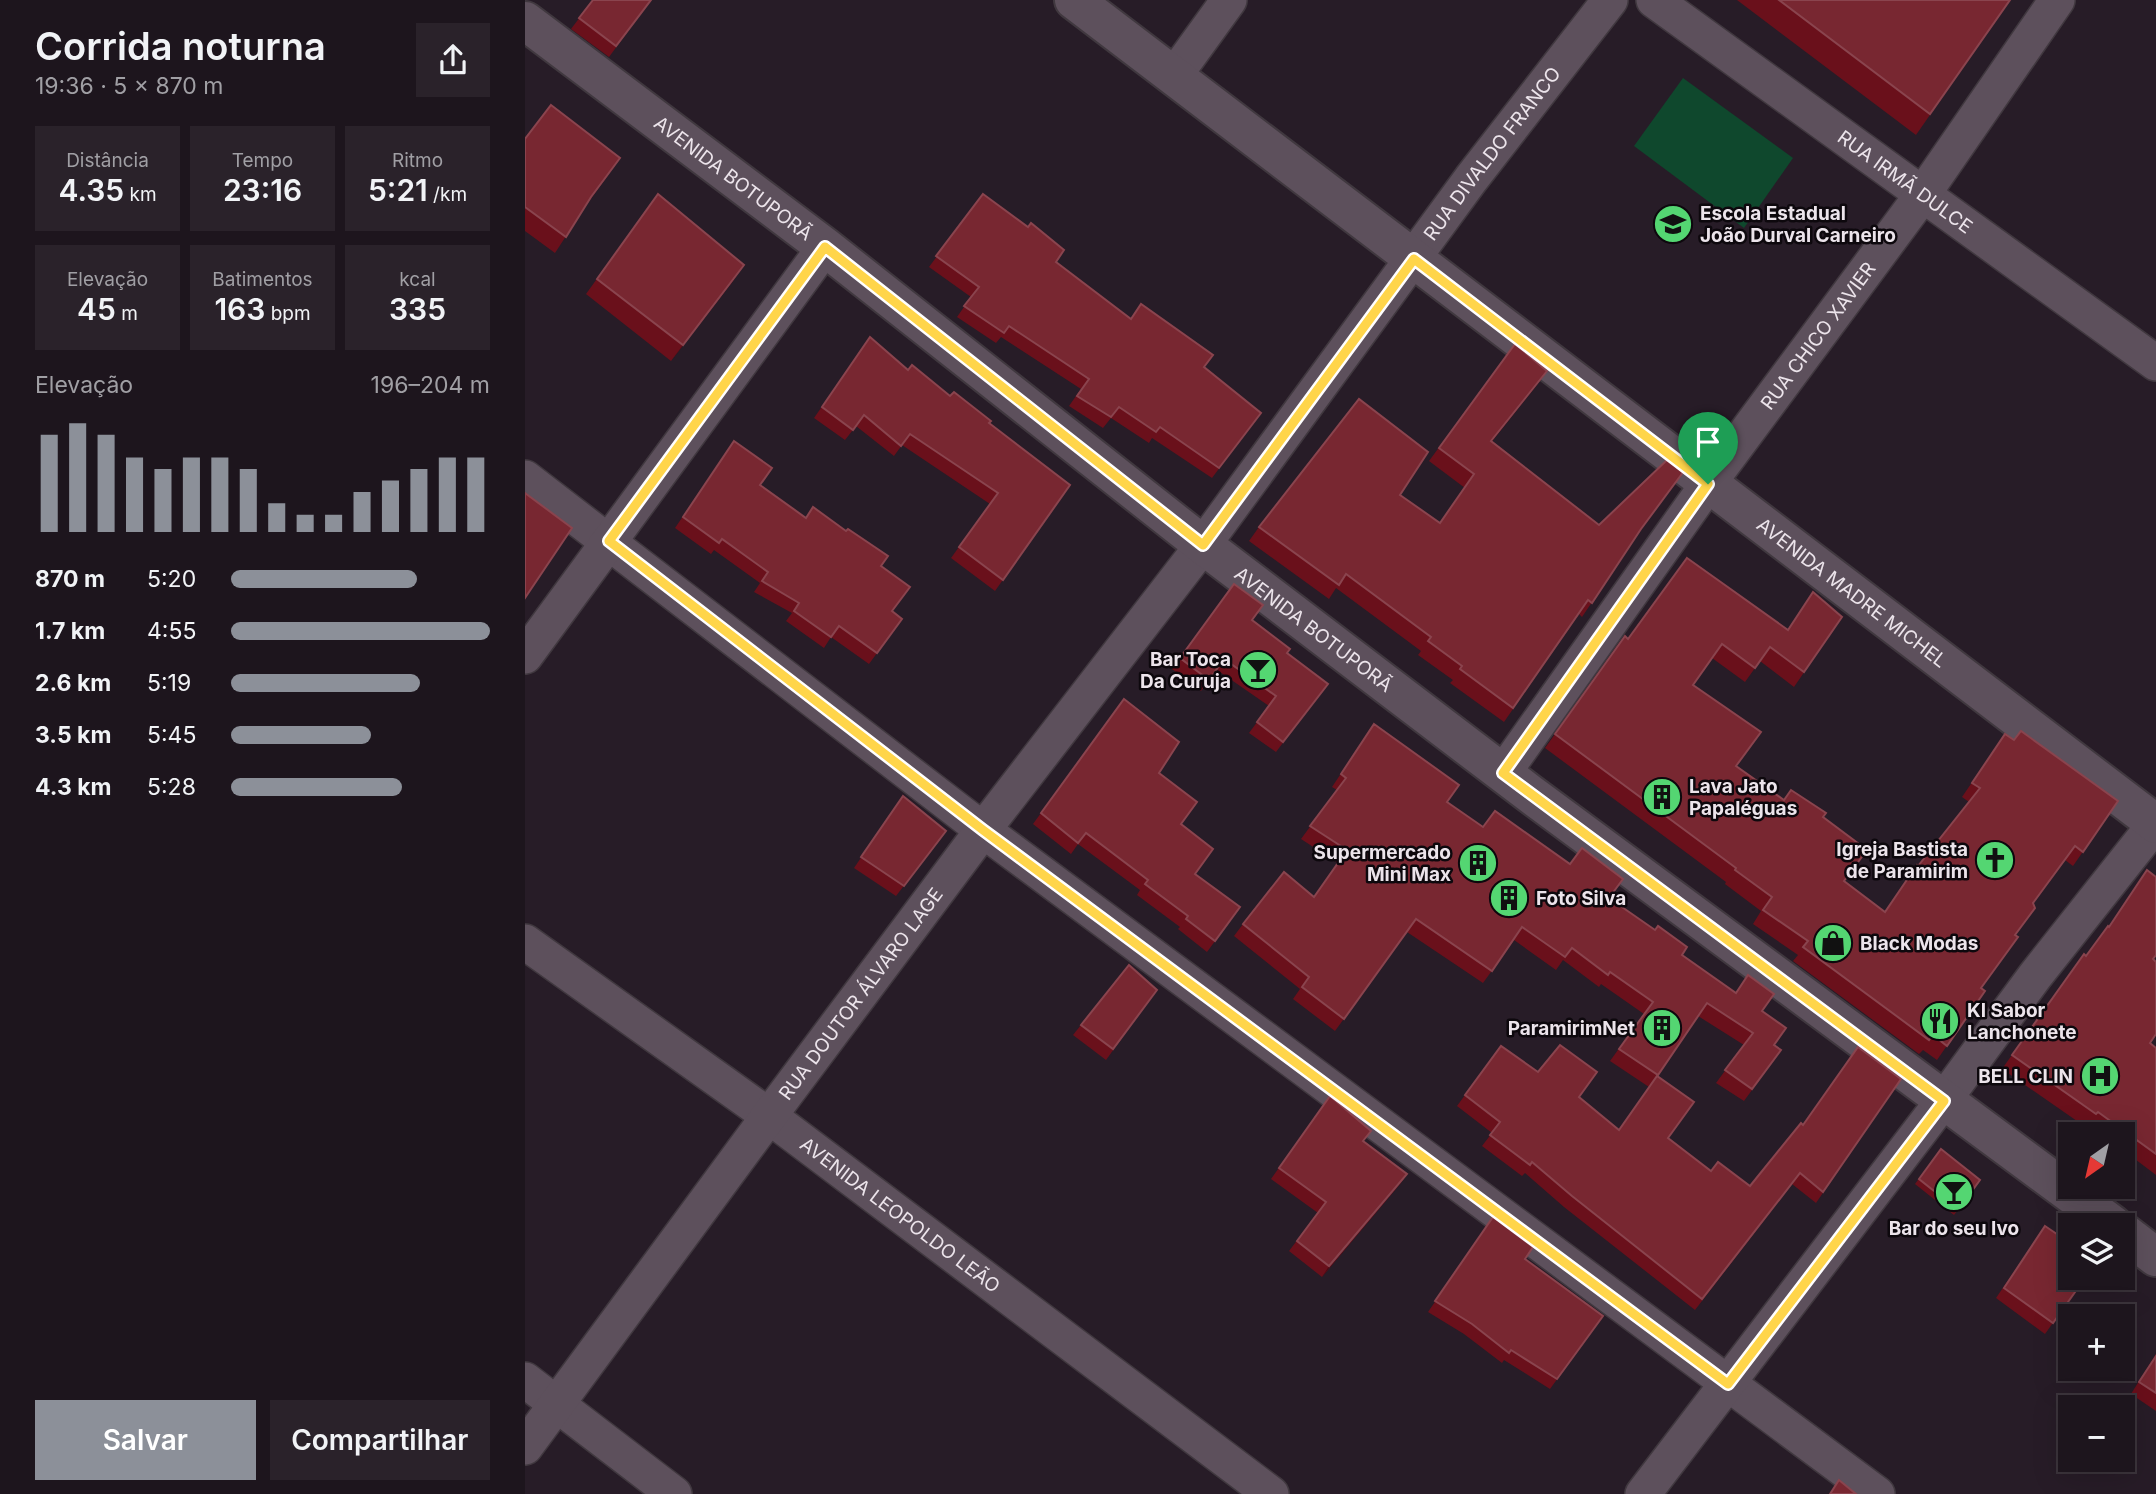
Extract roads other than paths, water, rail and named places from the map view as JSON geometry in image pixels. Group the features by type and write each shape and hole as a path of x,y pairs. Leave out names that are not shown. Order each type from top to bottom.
{"street":[{"name":"AVENIDA MADRE MICHEL","path":"1074,0 2156,824"},
{"path":"1174,76 1230,0"},
{"name":"RUA DIVALDO FRANCO","path":"1203,545 1471,179 1610,0"},
{"name":"RUA IRMÃ DULCE","path":"1654,0 2156,363"},
{"name":"RUA CHICO XAVIER","path":"1503,773 1708,484 1923,194 2057,0"},
{"name":"AVENIDA BOTUPORÃ","path":"525,21 825,247 1203,545 1503,773 2097,1213"},
{"path":"525,656 825,247"},
{"path":"525,478 983,830 1877,1494"},
{"name":"RUA DOUTOR ÁLVARO LAGE","path":"525,1447 983,830 1203,545"},
{"path":"1643,1494 1944,1101 2035,976 2156,824"},
{"name":"AVENIDA LEOPOLDO LEÃO","path":"525,942 769,1116 1271,1494"},
{"path":"2135,1241 2156,1257"},
{"path":"525,1380 674,1494"}],"place":[{"name":"Escola Estadual João Durval Carneiro","path":"1673,224"},
{"name":"Bar Toca Da Curuja","path":"1258,670"},
{"name":"Lava Jato Papaléguas","path":"1662,797"},
{"name":"Igreja Bastista de Paramirim","path":"1995,860"},
{"name":"Supermercado Mini Max","path":"1478,863"},
{"name":"Foto Silva","path":"1509,898"},
{"name":"Black Modas","path":"1833,943"},
{"name":"KI Sabor Lanchonete","path":"1940,1021"},
{"name":"ParamirimNet","path":"1662,1028"},
{"name":"BELL CLIN","path":"2100,1076"},
{"name":"Bar do seu Ivo","path":"1954,1192"}]}
